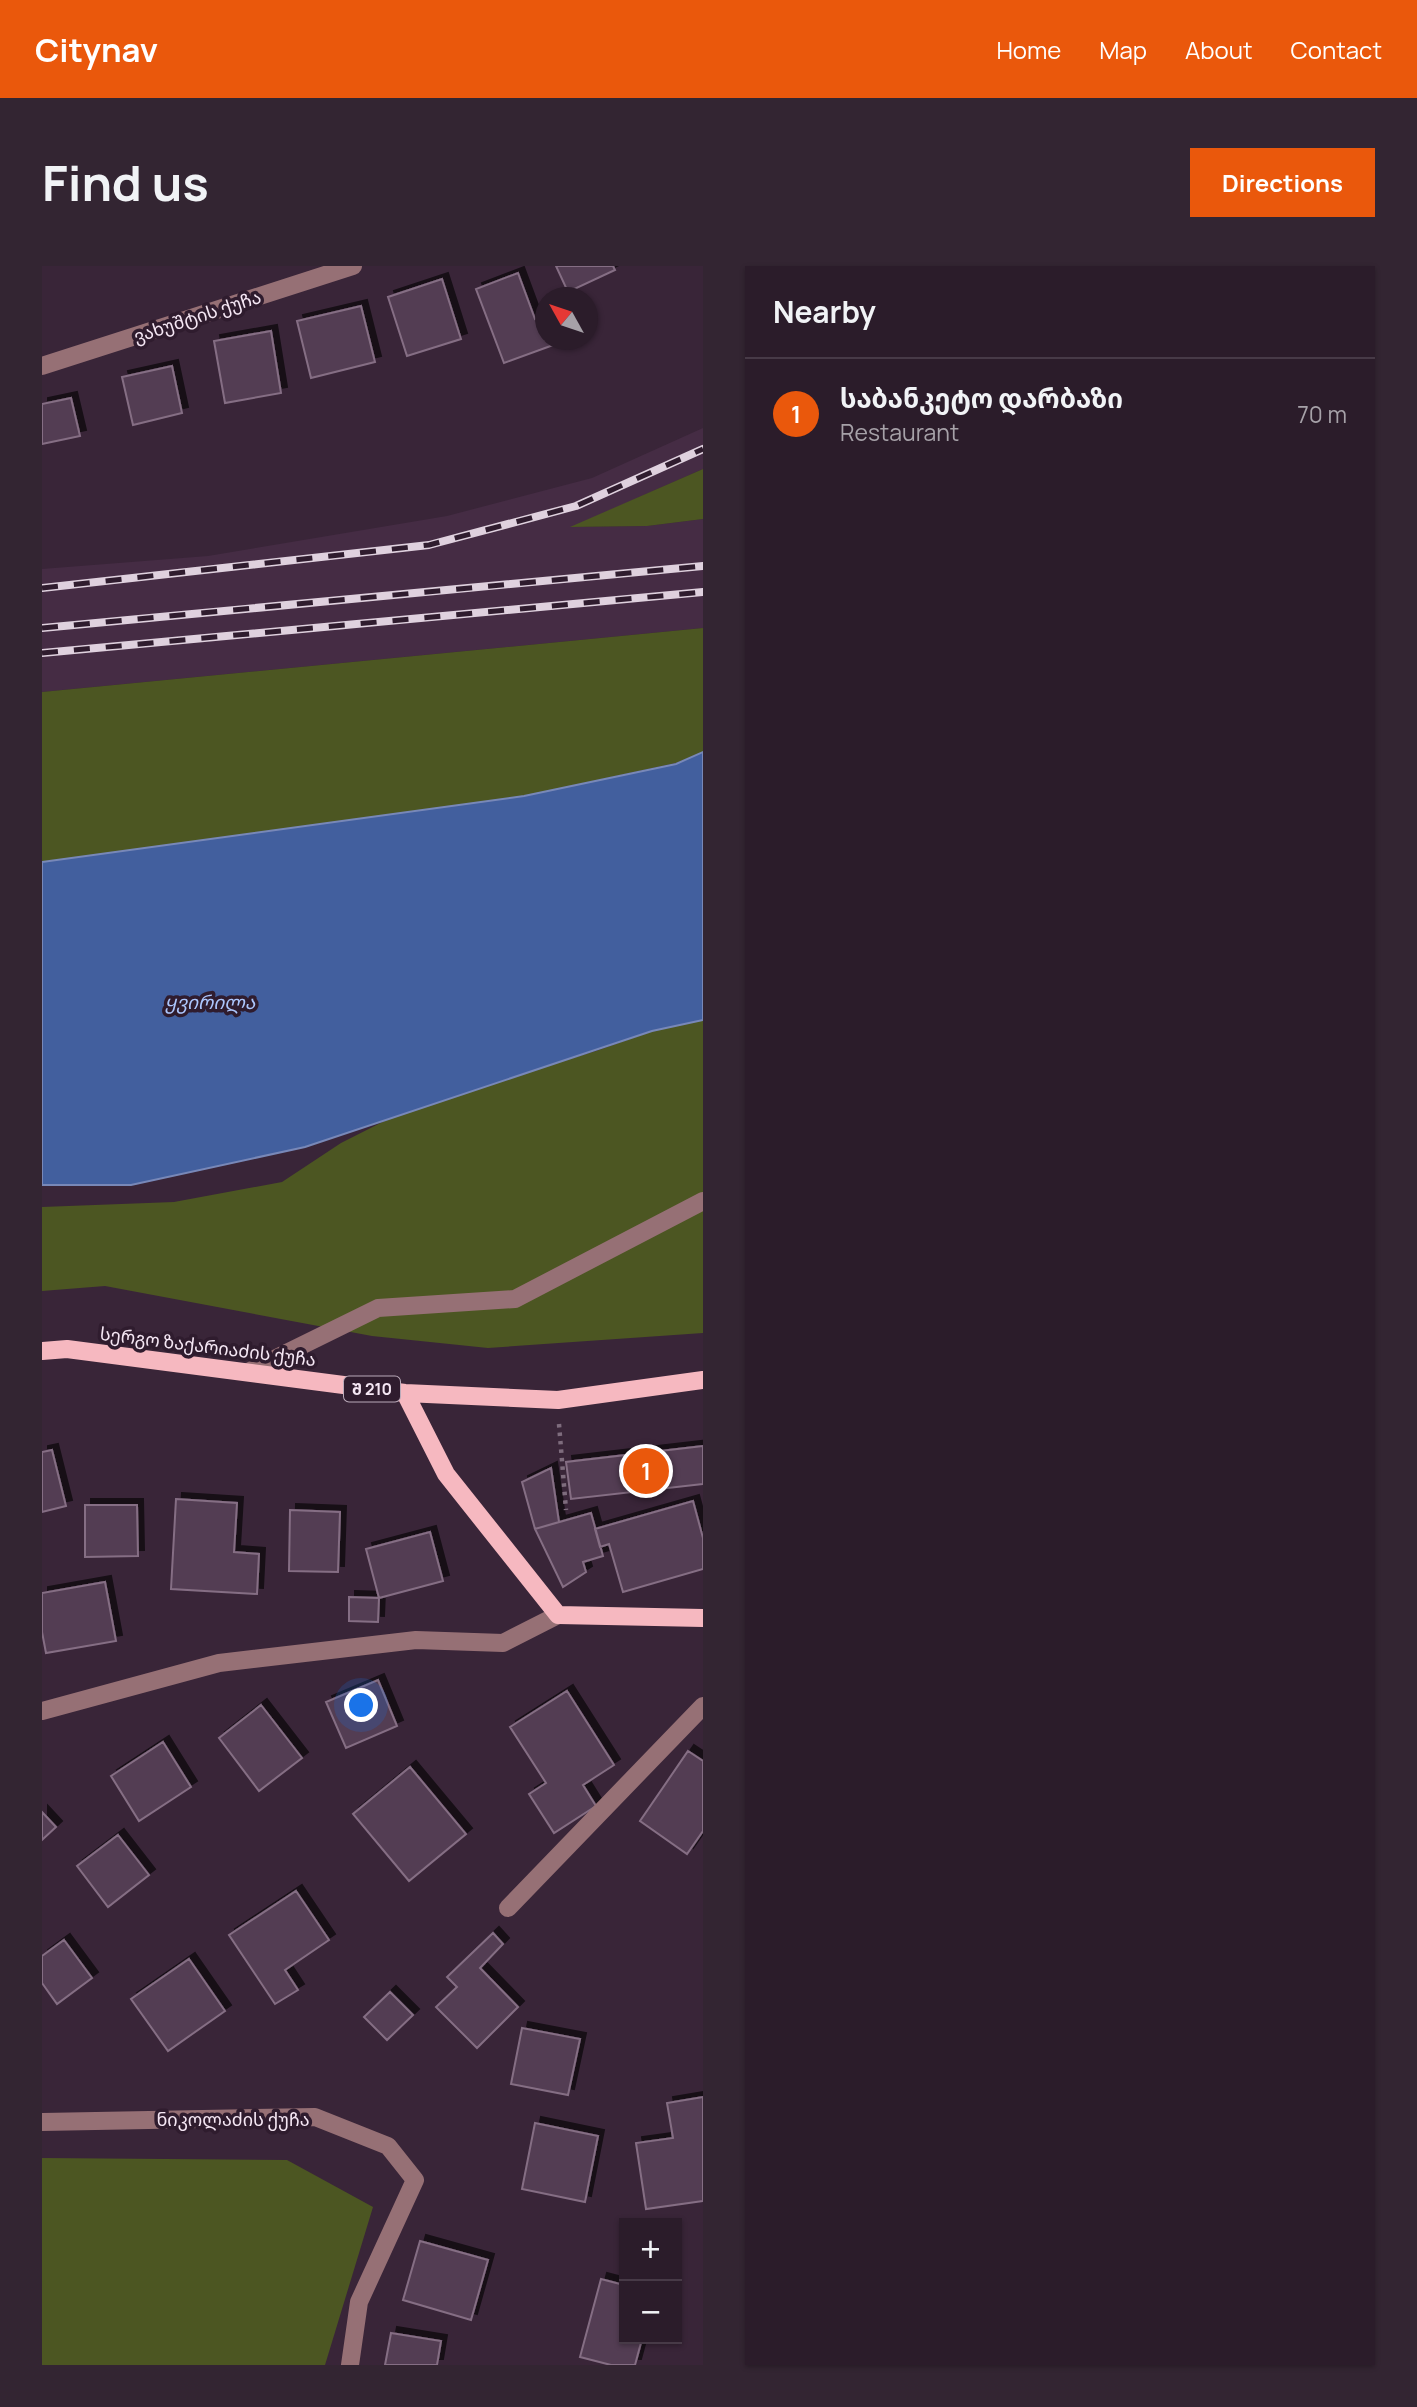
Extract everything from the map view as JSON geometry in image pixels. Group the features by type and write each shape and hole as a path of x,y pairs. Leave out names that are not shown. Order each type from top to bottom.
{"main road":[{"name":"სერგო ზაქარიაძის ქუჩა","path":"42,1351 67,1349 405,1393 558,1399 703,1381"},
{"path":"405,1393 446,1474 558,1615 703,1618"}],"street":[{"name":"ვახუშტის ქუჩა","path":"42,366 353,266"},
{"path":"247,1372 378,1308 515,1299 703,1201"},
{"path":"42,1711 219,1663 416,1640 503,1643 558,1615"},
{"path":"508,1908 703,1706"},
{"name":"ნიკოლაძის ქუჩა","path":"42,2122 315,2117 388,2146 415,2180 359,2302 350,2365"}],"path":[{"path":"561,1452 566,1510"}],"shaded area":[{"path":"703,428 703,469 572,527 647,526 703,519 703,628 42,692 42,569 208,556 447,516 592,478"}],"green space":[{"path":"703,469 703,519 647,526 570,527"},
{"path":"703,628 703,752 676,763 524,796 42,862 42,692"},
{"path":"703,1013 703,1333 488,1348 372,1336 105,1286 42,1291 42,1207 174,1202 282,1182 341,1143 420,1103 596,1051"},
{"path":"42,2158 287,2160 373,2207 325,2365 42,2365"}],"water":[{"name":"ყვირილა","path":"703,752 703,1020 652,1031 305,1147 131,1185 42,1185 42,862 524,796 676,764"}],"building":[{"path":"556,266 613,266 615,270 579,287 566,287"},
{"path":"518,273 535,319 535,350 540,350 504,363 476,289"},
{"path":"442,279 461,339 407,356 388,297"},
{"path":"361,306 375,362 311,378 297,321"},
{"path":"271,331 281,393 225,403 214,341"},
{"path":"172,366 182,413 133,425 122,377"},
{"path":"71,398 80,436 42,444 42,404"},
{"path":"703,1446 703,1484 571,1499 566,1462"},
{"path":"52,1450 66,1506 42,1512 42,1452"},
{"path":"551,1468 559,1522 535,1529 522,1482"},
{"path":"176,1499 237,1503 234,1552 259,1554 257,1594 171,1589"},
{"path":"693,1501 703,1538 703,1569 623,1592 609,1544 600,1547 595,1529"},
{"path":"85,1505 137,1505 138,1556 85,1557"},
{"path":"290,1510 340,1512 338,1572 289,1571"},
{"path":"591,1513 603,1556 583,1562 586,1572 563,1587 535,1529"},
{"path":"430,1532 443,1581 379,1598 366,1549"},
{"path":"105,1582 116,1641 46,1653 42,1632 42,1593"},
{"path":"349,1597 379,1598 378,1622 349,1621"},
{"path":"378,1680 397,1726 346,1748 326,1702"},
{"path":"567,1691 614,1765 583,1785 596,1806 554,1833 529,1794 546,1783 510,1727"},
{"path":"261,1705 302,1758 259,1791 219,1738"},
{"path":"163,1742 191,1787 139,1821 111,1776"},
{"path":"688,1751 703,1761 703,1831 687,1854 640,1821"},
{"path":"410,1767 466,1834 409,1881 353,1814"},
{"path":"42,1812 56,1827 42,1840"},
{"path":"118,1835 149,1875 108,1907 77,1866"},
{"path":"296,1891 329,1940 285,1970 298,1990 275,2004 229,1935"},
{"path":"493,1933 503,1944 480,1968 518,2007 477,2048 436,2007 457,1987 447,1977"},
{"path":"64,1940 92,1978 57,2004 42,1983 42,1956"},
{"path":"189,1959 225,2011 168,2051 131,1999"},
{"path":"390,1992 413,2015 387,2040 364,2017"},
{"path":"522,2028 580,2039 568,2095 511,2084"},
{"path":"703,2097 703,2201 646,2209 636,2143 673,2138 667,2103"},
{"path":"535,2123 598,2136 585,2202 522,2189"},
{"path":"420,2241 488,2260 471,2320 403,2300"},
{"path":"601,2279 619,2284 619,2344 641,2344 635,2365 611,2365 580,2357"},
{"path":"391,2333 441,2341 437,2365 385,2365"}],"railway":[{"path":"42,588 429,545 576,506 703,449"},
{"path":"42,628 703,566"},
{"path":"42,653 703,592"}],"place":[{"name":"საბანკეტო დარბაზი","path":"646,1471"}]}
